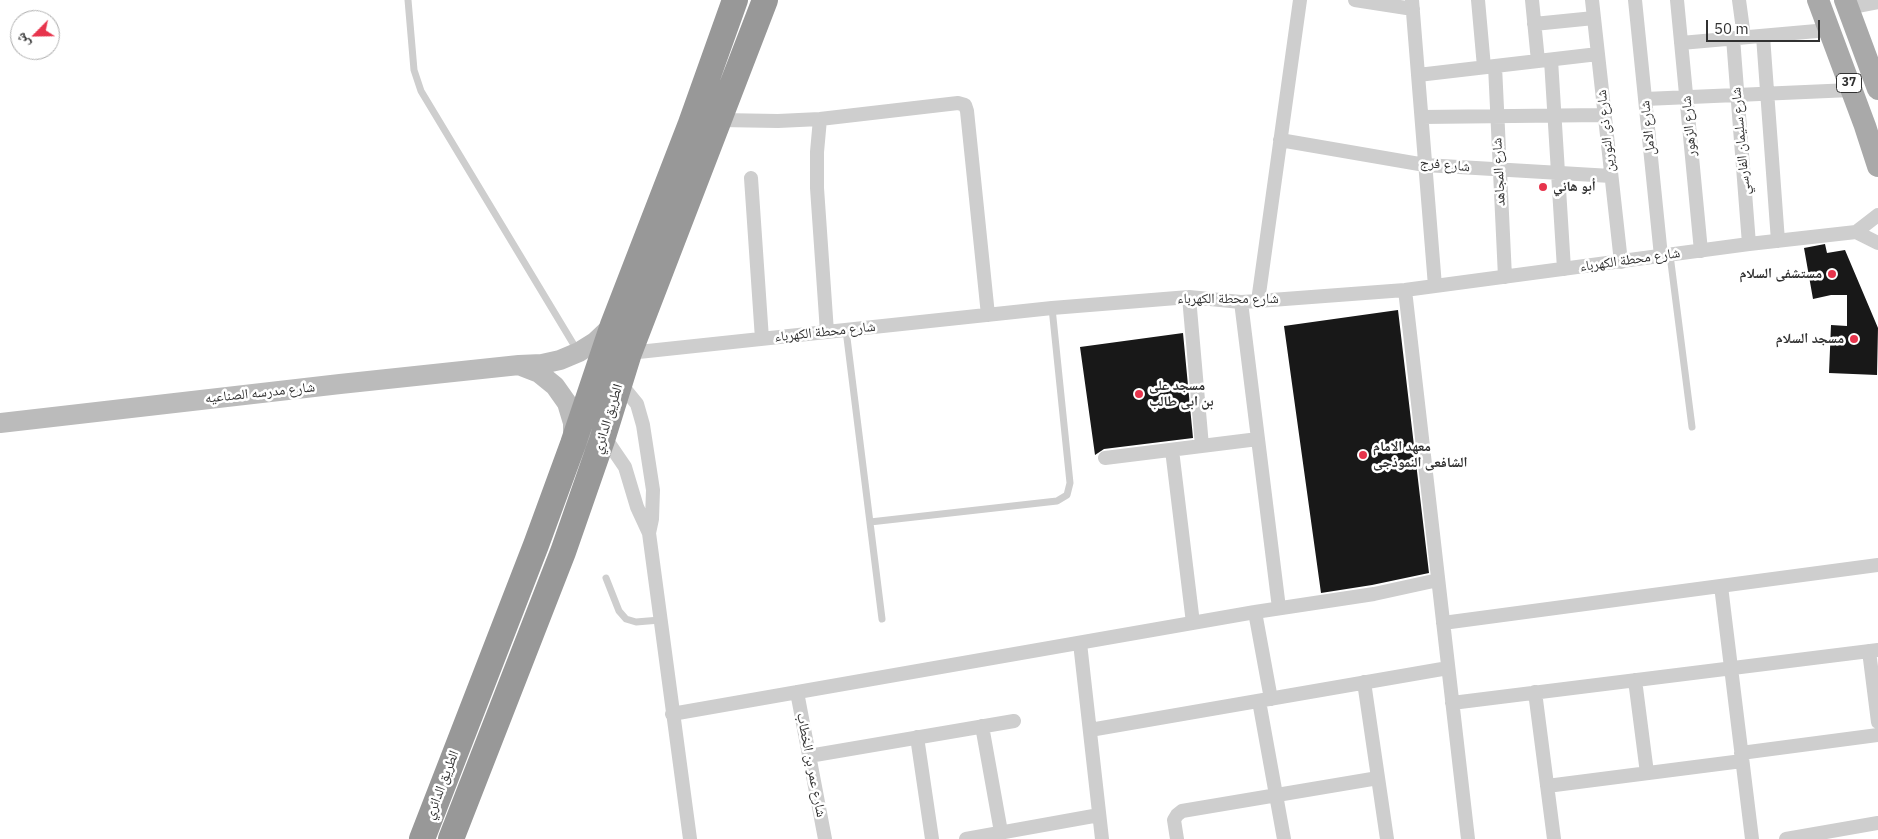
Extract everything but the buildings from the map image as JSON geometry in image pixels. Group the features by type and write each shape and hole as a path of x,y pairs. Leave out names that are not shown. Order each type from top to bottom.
{"highway":[{"name":"الطريق الدائري","path":"422,839 536,545 614,325 690,126 735,0"},
{"name":"الطريق الدائري","path":"451,839 563,552 602,440 629,353 766,0"}],"main road":[{"name":"37","path":"1818,0 1878,166"},
{"name":"37","path":"1847,4 1878,89"}],"street":[{"path":"1258,301 1300,0"},
{"path":"1356,0 1412,4 1435,286"},
{"name":"شارع المجاهد","path":"1478,0 1497,116 1505,277"},
{"path":"1532,0 1534,24 1545,61 1554,115 1564,269"},
{"name":"شارع ذى النورين","path":"1592,0 1621,262"},
{"name":"شارع الامل","path":"1635,0 1645,99 1666,256"},
{"name":"شارع الزهور","path":"1677,0 1701,251"},
{"name":"شارع سليمان الفارسي","path":"1739,0 1737,95 1749,244"},
{"path":"1847,4 1878,2"},
{"path":"1534,24 1594,18"},
{"path":"1681,43 1828,30"},
{"path":"1763,36 1778,241"},
{"path":"1418,75 1598,54"},
{"path":"1645,99 1851,90"},
{"path":"720,120 778,121 820,119 958,103 965,105 988,314"},
{"path":"1422,118 1604,115"},
{"path":"820,119 817,152 817,188 827,332"},
{"name":"شارع فرج","path":"1280,140 1425,165 1611,176"},
{"path":"751,178 762,339"},
{"path":"1878,215 1856,232 1878,243"},
{"name":"شارع محطة الكهرباء","path":"629,353 1052,308 1190,297 1242,302 1405,290 1749,244 1856,232"},
{"path":"1405,290 1468,839"},
{"path":"1190,297 1202,446"},
{"path":"1242,302 1279,608"},
{"name":"شارع مدرسه الصناعيه","path":"0,423 542,364 560,360 579,352 595,342 614,325"},
{"path":"519,365 539,373 555,386 567,403 573,423 573,444"},
{"path":"619,382 637,404 643,425 653,490 652,519 649,533"},
{"path":"1105,458 1258,439"},
{"path":"602,440 610,445 625,467 637,507 649,533 690,839"},
{"path":"1172,450 1193,623"},
{"path":"1443,623 1878,565"},
{"path":"672,714 1255,612 1374,594 1438,580"},
{"path":"1721,586 1752,839"},
{"path":"1255,612 1276,796 1284,839"},
{"path":"1080,643 1102,839"},
{"path":"1452,703 1873,650 1878,722"},
{"path":"1090,730 1448,668"},
{"path":"1635,680 1647,773"},
{"path":"1364,682 1387,839"},
{"name":"شارع عمر بن الخطاب","path":"797,692 825,839"},
{"path":"1535,692 1554,839"},
{"path":"809,756 1014,721"},
{"path":"982,726 1002,832"},
{"path":"1547,786 1647,773 1878,735"},
{"path":"916,738 932,839"},
{"path":"1177,839 1174,820 1182,812 1378,778"},
{"path":"966,839 1002,832 1027,834 1099,815"},
{"path":"1786,839 1878,823"}],"lane":[{"path":"408,0 414,70 421,91 579,352"},
{"path":"1666,256 1692,427"},
{"path":"870,522 1057,502 1067,495 1070,483 1052,308"},
{"path":"846,330 882,618"},
{"path":"606,578 619,611 626,619 636,622 660,620"}],"place":[{"name":"أبو هاني","path":"1543,187"},
{"name":"مستشفى السلام","path":"1832,274"},
{"name":"مسجد السلام","path":"1854,339"},
{"name":"مسجد على بن ابى طالب","path":"1139,394"},
{"name":"معهد الامام الشافعى النموذجى","path":"1363,455"}]}
